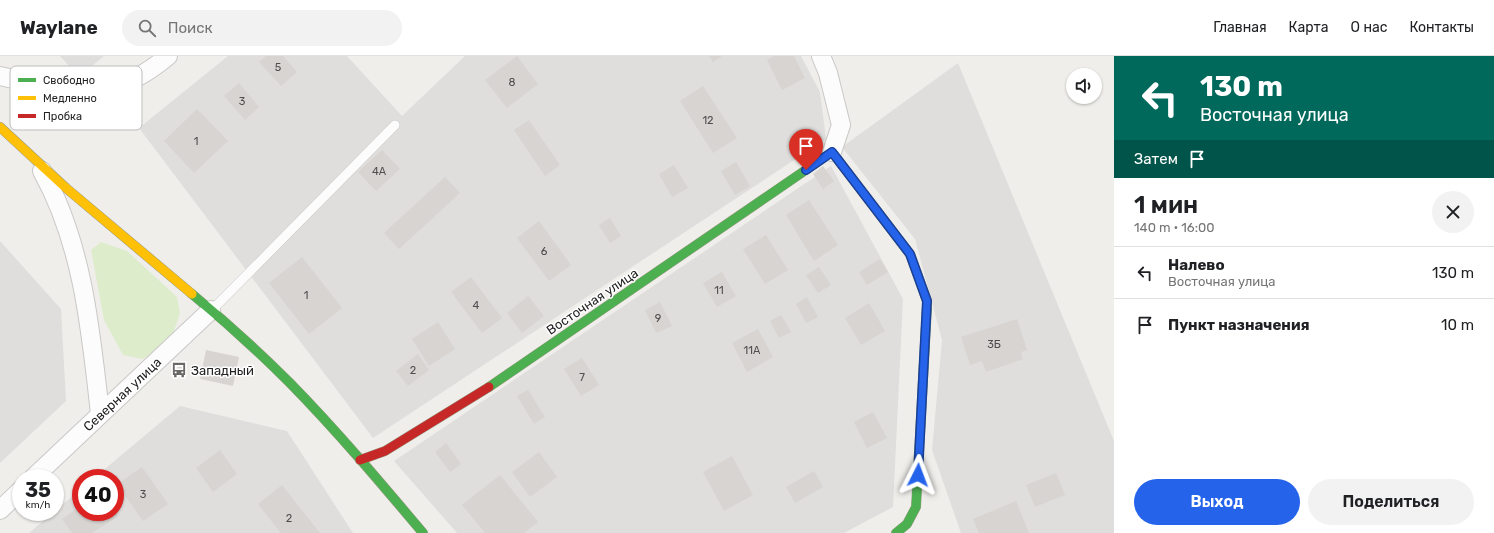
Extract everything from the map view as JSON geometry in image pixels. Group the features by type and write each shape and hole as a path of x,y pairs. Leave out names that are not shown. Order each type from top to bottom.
{"street":[{"path":"142,75 155,68 168,56"},
{"path":"821,56 828,73 841,125 832,152 910,254 927,301 916,507 907,524 896,533"},
{"path":"0,76 10,78"},
{"path":"0,127 38,165 212,310 271,365 313,407 423,533"},
{"name":"Восточная улица","path":"360,460 385,451 469,401 832,152"},
{"path":"38,165 56,197 71,239 91,331 100,414"},
{"name":"Северная улица","path":"42,469 212,310"},
{"path":"0,510 12,499"}],"lane":[{"path":"212,310 394,125"}],"shaded area":[{"path":"60,56 104,56 92,66 69,66"},
{"path":"228,56 347,56 402,116 465,56 801,56 820,92 826,139 373,438 141,130 142,130 142,126"},
{"path":"958,63 1114,441 1114,533 961,533 932,450 942,340 915,239 842,147"},
{"path":"831,166 903,299 893,507 844,533 457,533 394,461"},
{"path":"0,241 61,309 66,401 0,463"},
{"path":"180,406 287,431 353,533 29,533 43,521 64,521 64,503 72,497 72,521 124,521 124,469 105,469"}],"green space":[{"path":"101,242 127,251 177,297 180,313 171,340 143,359 123,355 104,320 91,250"}],"building":[{"path":"266,56 283,56 297,72 281,86 259,62"},
{"path":"517,56 538,84 507,108 485,80"},
{"path":"709,56 722,56 713,62"},
{"path":"774,56 794,56 805,78 782,90 767,60"},
{"path":"239,83 259,107 245,120 224,96"},
{"path":"703,86 737,138 713,153 680,101"},
{"path":"197,109 228,141 194,173 164,141"},
{"path":"529,120 560,165 545,176 514,130"},
{"path":"382,150 400,169 376,191 358,172"},
{"path":"736,162 750,186 735,195 721,171"},
{"path":"674,165 688,188 672,197 659,174"},
{"path":"823,166 834,181 823,189 813,174"},
{"path":"445,177 460,193 399,249 384,233"},
{"path":"809,200 838,245 814,261 786,215"},
{"path":"610,218 621,236 610,243 599,225"},
{"path":"539,221 571,265 549,281 517,238"},
{"path":"766,235 788,270 765,284 743,249"},
{"path":"302,257 342,308 309,334 269,283"},
{"path":"880,259 888,272 867,285 859,272"},
{"path":"819,267 831,285 818,293 806,275"},
{"path":"722,272 736,296 717,307 703,283"},
{"path":"471,277 502,318 482,333 451,292"},
{"path":"528,296 544,316 522,333 507,313"},
{"path":"807,297 818,317 806,323 796,304"},
{"path":"660,302 672,326 656,333 645,310"},
{"path":"869,303 885,331 861,345 845,318"},
{"path":"781,315 791,332 779,338 770,321"},
{"path":"1017,319 1027,350 1021,352 1023,359 986,372 982,361 970,365 961,337"},
{"path":"438,322 455,349 429,366 412,339"},
{"path":"758,329 773,357 747,372 732,343"},
{"path":"206,350 239,357 233,386 200,379"},
{"path":"418,354 429,370 408,386 396,371"},
{"path":"582,358 599,385 581,396 564,369"},
{"path":"182,364 186,368 176,376 172,372"},
{"path":"528,390 545,417 534,424 517,396"},
{"path":"873,412 887,438 867,448 854,422"},
{"path":"446,443 461,464 450,472 435,452"},
{"path":"220,450 237,474 213,492 196,468"},
{"path":"539,452 557,477 530,497 512,472"},
{"path":"732,456 753,495 724,511 703,472"},
{"path":"142,467 168,504 143,521 124,494 124,479"},
{"path":"814,471 823,487 795,503 786,487"},
{"path":"1056,473 1065,495 1035,507 1026,485"},
{"path":"500,475 538,522 524,533 485,533 462,505"},
{"path":"282,485 320,533 281,533 258,504"},
{"path":"1016,501 1029,533 979,533 973,519"},
{"path":"72,512 72,521 110,521 92,533 72,533 63,521 64,518"}],"traffic: fast":[{"path":"489,387 832,152"},
{"path":"192,294 242,337 290,383 341,438 423,533"},
{"path":"896,533 907,524 916,507 927,307"}],"traffic: slow":[{"path":"0,127 66,188 192,294"},
{"path":"832,152 910,254 927,301 927,307"}],"traffic: jam":[{"path":"360,460 385,451 489,387"}],"place":[{"name":"Западный","path":"179,370"}],"route":[{"path":"806,170 832,152 910,254 927,301 918,475"}]}
